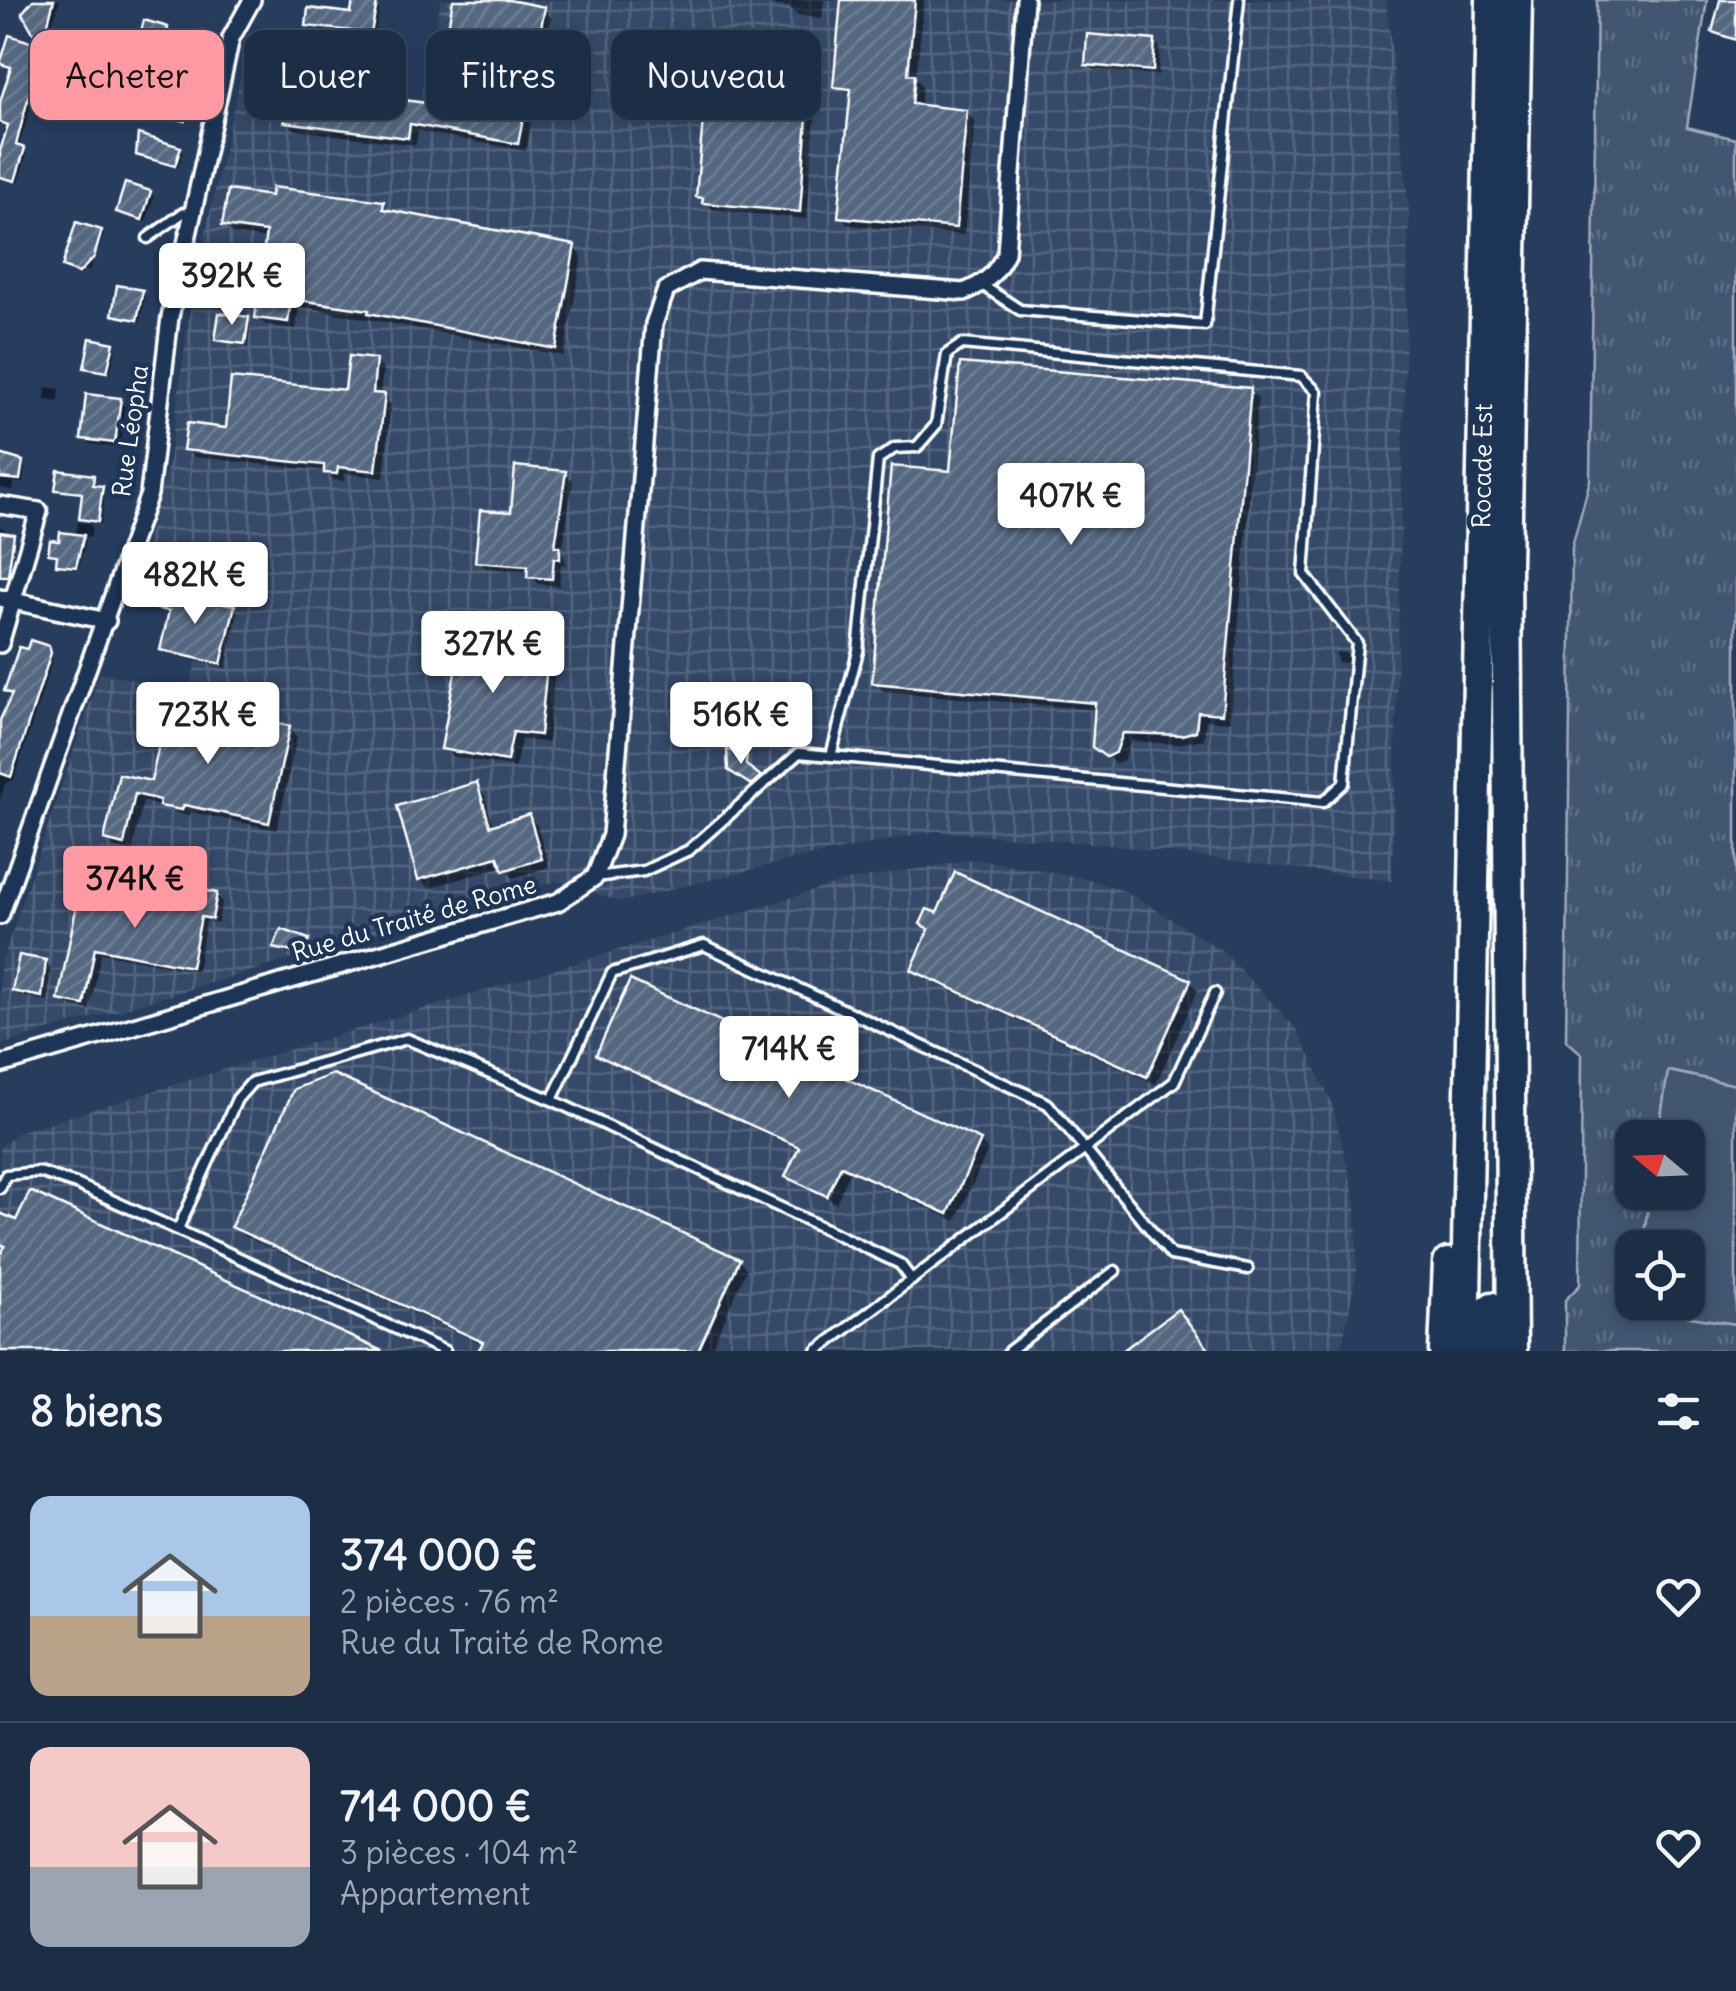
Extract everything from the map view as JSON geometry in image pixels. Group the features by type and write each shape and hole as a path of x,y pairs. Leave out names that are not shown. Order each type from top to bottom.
{"highway":[{"name":"Rocade Est","path":"1469,1156 1491,0"},
{"name":"Rocade Est","path":"1507,651 1516,0"},
{"path":"1491,1351 1507,651"},
{"path":"1507,651 1512,1351"},
{"path":"1444,1351 1454,1194 1469,1156"},
{"path":"1465,1351 1469,1156"}],"street":[{"name":"Rue Léopha","path":"0,916 149,494 170,317 231,38 252,0"},
{"path":"595,876 612,835 654,324 666,290 700,271 964,292 982,285 997,272 1006,253 1025,0"},
{"path":"0,505 39,511 7,600 0,644"},
{"path":"7,600 106,621"},
{"name":"Rue du Traité de Rome","path":"0,1065 558,902 595,876"}],"lane":[{"path":"982,285 1020,310 1205,325 1239,0"},
{"path":"148,238 184,212 192,215"},
{"path":"595,876 644,871 690,850 799,753 1323,802 1344,782 1357,643 1304,574 1317,392 1301,376 962,344 947,354 936,425 918,447 894,448 878,460 858,651 832,756"},
{"path":"552,1100 612,972 704,945 1048,1104 1171,1254 1248,1269"},
{"path":"817,1351 1174,1082 1215,993"},
{"path":"178,1230 237,1099 252,1082 407,1039 552,1100 900,1264 912,1280"},
{"path":"0,1188 6,1174 39,1172 178,1230 445,1351"},
{"path":"1009,1351 1115,1271"}],"shaded area":[{"path":"441,0 1386,0 1409,211 1392,881 1102,844 935,831 786,861 621,902 557,881 0,1045 0,967 100,673 189,691 214,585 139,570 169,461 193,289 240,78 244,78 244,120 406,120 406,98 420,100 426,71 426,120 591,120 591,30 435,30"},
{"path":"976,859 1085,878 1127,892 1220,949 1297,1029 1332,1103 1356,1202 1357,1270 1341,1351 0,1351 0,1148 18,1132 846,881"}],"green space":[{"path":"1597,0 1707,0 1687,127 1736,139 1736,1085 1668,1071 1661,1120 1615,1120 1615,1210 1647,1210 1645,1230 1615,1230 1615,1320 1705,1319 1736,1324 1736,1351 1565,1351 1565,1300 1580,1285 1582,1054 1566,1040 1572,547 1590,480"},
{"path":"1668,1071 1736,1085 1736,1324 1705,1319 1705,1230 1645,1230 1647,1210 1705,1210 1705,1120 1661,1120"}],"building":[{"path":"33,0 54,0 46,30 32,30 22,13"},
{"path":"353,0 377,3 372,30 306,26 308,8 351,13"},
{"path":"453,0 509,0 545,7 540,30 448,30"},
{"path":"841,0 915,0 908,74 915,75 912,104 967,110 956,228 838,217 851,89 833,87"},
{"path":"1720,0 1736,0 1736,40 1712,32"},
{"path":"144,20 168,27 168,30 141,30"},
{"path":"1087,34 1155,40 1153,71 1085,65"},
{"path":"9,35 30,42 30,92 16,145 25,148 15,181 0,177 0,151 8,125 0,122 0,102 11,67 0,64"},
{"path":"406,100 426,103 426,120 523,120 518,144 410,124 408,138 284,122 406,120"},
{"path":"703,120 807,120 800,212 702,203 703,198 696,197"},
{"path":"138,134 181,147 175,166 136,155"},
{"path":"125,183 151,191 142,220 116,212"},
{"path":"272,187 384,201 383,209 575,245 556,349 368,313 369,310 291,299 288,322 255,318 266,232 222,226 228,190 271,196"},
{"path":"76,222 102,230 94,257 79,273 62,267"},
{"path":"214,255 236,258 230,294 209,291"},
{"path":"117,285 143,290 137,320 112,315"},
{"path":"219,313 249,317 245,344 215,340"},
{"path":"90,338 114,343 107,372 84,368"},
{"path":"349,356 376,359 373,393 385,394 376,471 338,467 337,474 324,473 324,465 183,450 187,423 226,428 231,378 345,390"},
{"path":"960,363 1251,388 1222,714 1198,712 1196,731 1182,735 1123,733 1116,752 1106,757 1092,747 1095,703 872,683 891,466 950,471"},
{"path":"86,394 121,398 115,443 81,439"},
{"path":"0,454 23,461 20,480 0,478"},
{"path":"515,466 566,471 555,546 560,546 560,559 554,558 552,579 527,577 528,566 475,562 480,510 511,512"},
{"path":"58,470 94,475 93,485 103,486 98,522 79,519 82,493 55,490"},
{"path":"0,532 14,534 8,576 0,576"},
{"path":"60,532 84,535 76,567 56,565 57,555 48,554 50,540 59,541"},
{"path":"156,592 235,605 221,664 160,650 169,611 154,608"},
{"path":"463,629 530,641 526,664 547,666 540,735 513,732 507,761 441,749"},
{"path":"30,640 49,646 51,653 11,777 0,773 0,720 12,694 4,691 19,647 27,649"},
{"path":"169,700 290,726 269,823 184,805 182,810 159,806 160,800 135,794 124,845 104,840 119,774 151,781"},
{"path":"727,750 747,752 746,765 761,776 751,785 728,770"},
{"path":"477,782 490,826 529,814 542,859 503,871 498,857 418,880 397,806"},
{"path":"955,872 1191,980 1147,1077 911,970 929,929 920,924 927,909 937,913"},
{"path":"145,879 217,893 212,919 201,917 191,967 95,948 84,1005 58,1000 79,893 140,905"},
{"path":"281,929 309,939 303,954 273,948"},
{"path":"19,955 46,960 42,997 12,991"},
{"path":"630,980 981,1140 948,1214 841,1166 827,1196 785,1177 799,1147 596,1055"},
{"path":"333,1074 740,1259 698,1351 478,1351 483,1342 231,1227 294,1089"},
{"path":"30,1191 382,1351 0,1351 0,1256 5,1246 0,1244 0,1213 16,1220"},
{"path":"1178,1309 1210,1351 1122,1351"}]}
